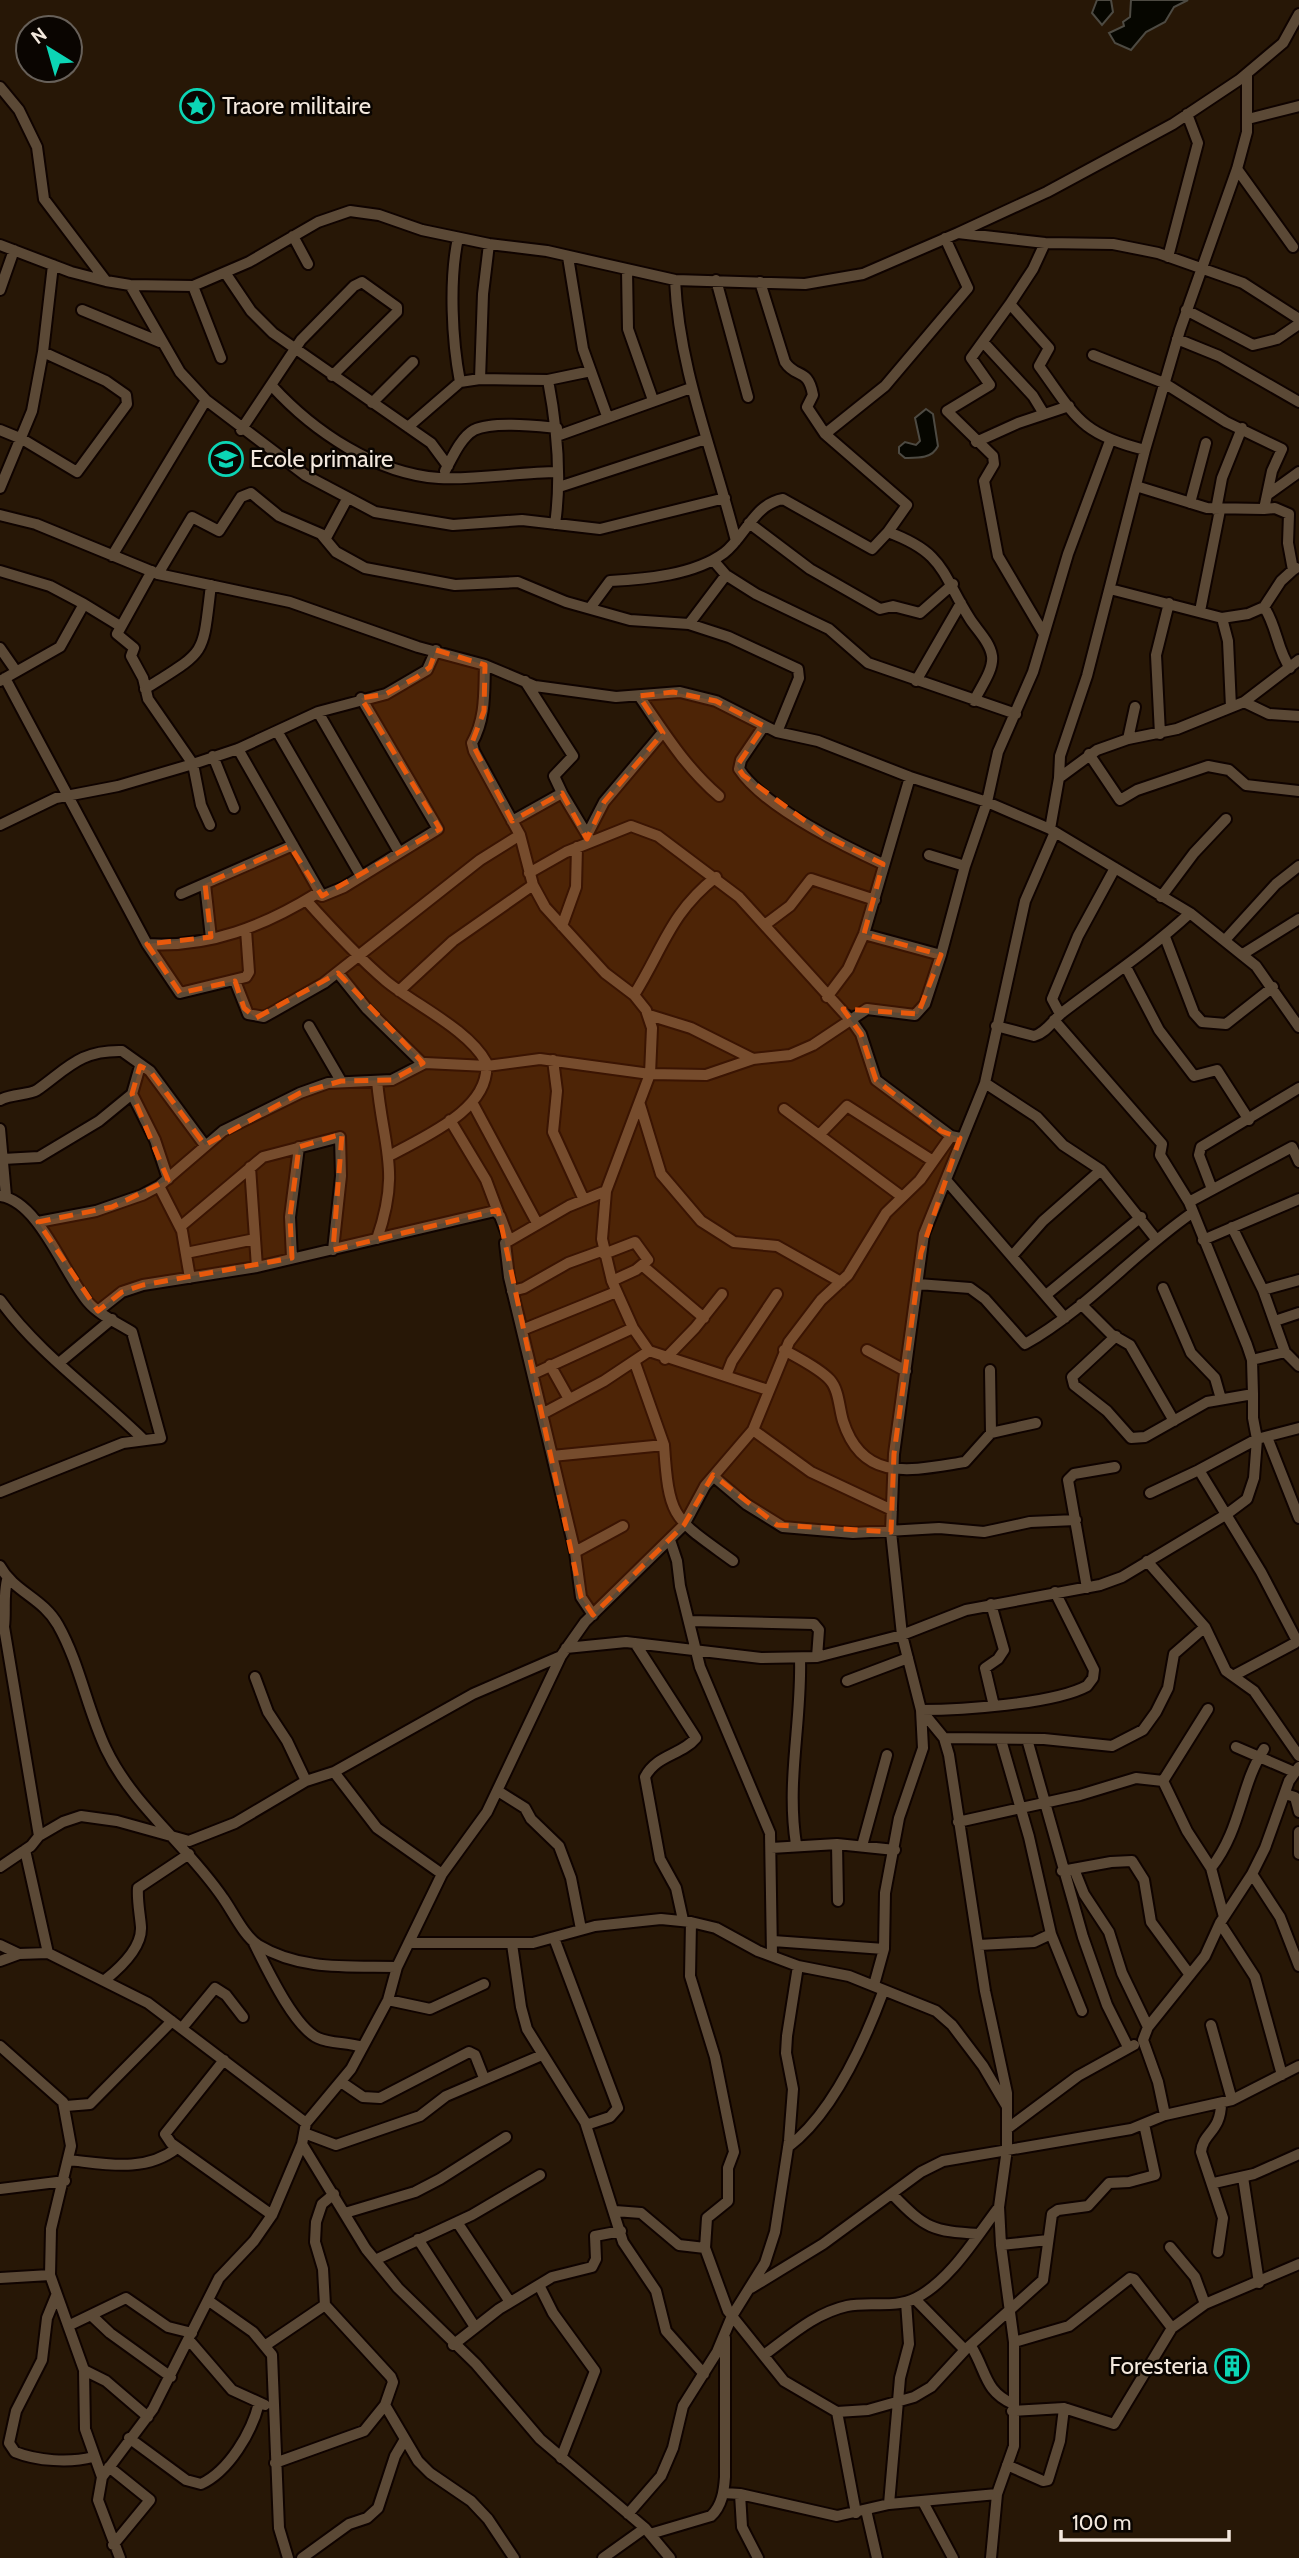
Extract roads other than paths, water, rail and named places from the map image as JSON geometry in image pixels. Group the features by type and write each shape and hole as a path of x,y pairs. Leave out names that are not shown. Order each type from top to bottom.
{"street":[{"path":"0,245 106,281 130,285 192,286 226,274 318,222 350,211 379,215 422,230 458,238 535,249 675,279 822,283 863,274 1047,192 1187,114 1247,74 1287,38 1299,14"},
{"path":"1287,38 1299,35"},
{"path":"788,2147 805,2132 847,2072 870,2028 884,1949 885,1893 903,1802 923,1748 921,1710 902,1635 891,1532 894,1469 924,1234 946,1181 956,1137 985,1083 1025,901 1052,831 1060,756 1087,676 1144,450 1186,310 1226,209 1237,169 1248,119 1247,74"},
{"path":"0,87 19,110 37,147 44,199 106,281"},
{"path":"1248,119 1299,106"},
{"path":"1168,257 1198,141 1187,114"},
{"path":"1237,169 1293,247"},
{"path":"958,233 1045,243 1113,244 1168,257 1254,289 1296,323 1277,339 1253,345 1186,310"},
{"path":"293,236 308,264"},
{"path":"458,238 454,260 454,338 460,382"},
{"path":"825,434 885,386 968,288 945,238"},
{"path":"1044,634 998,556 984,481 994,458 947,410 990,385 970,359 984,343 1033,269 1045,243"},
{"path":"480,379 483,294 489,244"},
{"path":"0,290 14,250"},
{"path":"568,257 576,313 591,371 607,416"},
{"path":"0,488 23,439 32,411 43,352 47,298 53,265"},
{"path":"627,270 628,329 653,400"},
{"path":"226,274 258,320 332,376 431,443 448,466"},
{"path":"675,279 678,326 691,388 736,541"},
{"path":"716,280 748,397"},
{"path":"590,608 610,581 667,574 713,560 736,541 749,523 768,505 783,499 872,549 907,505 825,434 807,407 813,395 809,379 803,373 790,370 783,359 760,282"},
{"path":"241,430 295,349 357,284 366,284 397,307 395,315 332,376"},
{"path":"130,285 160,342 180,372 206,400 241,430 305,475 375,512 438,523 472,524 522,520 600,529 725,498"},
{"path":"192,286 221,358"},
{"path":"1010,304 1049,348 1039,366 1085,427 1110,441 1144,450"},
{"path":"82,310 160,342"},
{"path":"1177,339 1219,356 1299,402"},
{"path":"984,343 1033,396 1044,414"},
{"path":"0,430 23,439 77,472 128,401 126,395 106,381 43,352"},
{"path":"1093,355 1164,383 1226,422 1282,449 1264,509"},
{"path":"372,403 413,362"},
{"path":"408,427 460,382 480,379 548,380 591,371"},
{"path":"548,380 557,432 559,487 555,524"},
{"path":"272,386 301,415 373,461 407,472 442,478 558,472"},
{"path":"442,478 468,436 476,429 522,425 557,432 691,388"},
{"path":"112,556 206,400"},
{"path":"976,442 1069,406"},
{"path":"1200,611 1222,478 1242,428"},
{"path":"559,487 706,439"},
{"path":"38,1222 112,1207 163,1182 223,1130 289,1098 341,1081 394,1079 423,1064 487,1066 516,1060 553,1060 650,1074 706,1075 752,1059 790,1055 805,1049 867,1009 919,1013 925,1004 965,866 988,802 998,752 1016,714 1068,555 1110,441"},
{"path":"1190,503 1206,443"},
{"path":"1267,495 1299,472"},
{"path":"1110,589 1222,618 1248,614 1264,607 1281,581 1296,568 1288,543 1289,514 1275,508 1218,510 1136,486"},
{"path":"210,825 201,805 193,764 151,704 144,678 131,656 134,648 117,635 120,626 191,518 195,517 219,531 247,492 254,494 279,516 326,538 336,552 376,571 455,585 518,582 590,608 637,621 689,624 729,637 800,670 777,732"},
{"path":"326,538 347,499"},
{"path":"0,515 24,520 155,573 290,602 395,640 485,665 525,681 597,695 639,696 673,692 698,696 740,712 777,732 818,741 910,777 988,802 1052,831 1190,913 1242,954 1273,987 1299,1027"},
{"path":"749,523 810,569 879,609 893,606 920,614 953,584"},
{"path":"888,532 926,551 940,564 991,654 989,671 974,701"},
{"path":"713,560 726,575 773,604 794,610 830,629 862,660 1016,714"},
{"path":"0,571 50,586 120,626"},
{"path":"689,624 726,575"},
{"path":"145,689 188,662 199,651 206,633 211,585"},
{"path":"916,681 961,603"},
{"path":"1160,734 1156,655 1168,603"},
{"path":"84,604 60,647 3,679 147,944 180,993 243,978 248,972 246,930"},
{"path":"1264,607 1276,628 1282,654 1290,668"},
{"path":"1222,618 1228,641 1231,708"},
{"path":"0,648 16,671"},
{"path":"0,825 66,795 118,786 193,764 238,749 318,712 361,698 386,694 430,667 436,650"},
{"path":"1059,778 1089,754 1128,739 1160,734 1244,702 1299,660"},
{"path":"485,665 484,711 481,728 472,743 520,835 533,885 562,926 605,974 634,995 649,1015 650,1074 606,1191 602,1226 604,1252 614,1287 633,1328 649,1351 665,1359 768,1390"},
{"path":"525,681 573,756 554,776 590,839"},
{"path":"639,696 691,770 719,796"},
{"path":"147,944 174,945 211,938 246,930 278,918 316,894 322,896 361,876 438,827 361,698"},
{"path":"1244,702 1269,714 1299,716"},
{"path":"1128,739 1135,708"},
{"path":"318,712 399,852"},
{"path":"764,726 741,760 740,769 743,775 759,790 824,835 883,864"},
{"path":"277,731 361,876"},
{"path":"590,839 604,802 663,732"},
{"path":"238,749 322,896"},
{"path":"1089,754 1120,800 1138,790 1208,766 1229,770 1246,785 1299,791"},
{"path":"213,756 234,808"},
{"path":"827,997 848,969 864,934 910,777"},
{"path":"512,821 562,793"},
{"path":"1161,897 1194,853 1226,818"},
{"path":"529,873 590,839 631,826 642,828 716,877 766,923 861,1034 876,1080 956,1137"},
{"path":"235,981 246,1011 256,1018 264,1017 338,973 471,866 520,835"},
{"path":"180,894 293,845"},
{"path":"562,926 575,897 577,847"},
{"path":"929,855 965,866"},
{"path":"1225,940 1276,884 1299,866"},
{"path":"1115,869 1078,936 1052,999 1057,1017 1163,1146 1160,1156 1191,1208 1202,1240 1217,1267 1252,1360 1253,1418 1299,1518"},
{"path":"634,995 656,959 679,912 716,877"},
{"path":"766,923 790,906 811,879 875,900"},
{"path":"205,884 211,938"},
{"path":"400,991 453,942 533,885"},
{"path":"306,900 400,991 460,1035 481,1054 487,1066 472,1102 450,1120 391,1156"},
{"path":"996,1026 1037,1036 1057,1017 1165,937 1190,913"},
{"path":"1242,954 1299,919"},
{"path":"864,934 941,955"},
{"path":"1165,937 1194,1013 1202,1022 1226,1024 1273,987"},
{"path":"1126,967 1159,1030 1176,1050 1189,1073 1194,1076 1217,1070 1249,1120"},
{"path":"338,973 358,1000 423,1064"},
{"path":"649,1015 691,1028 752,1059"},
{"path":"309,1026 341,1081"},
{"path":"0,1100 35,1091 59,1070 88,1054 122,1051 150,1071 204,1144"},
{"path":"553,1060 557,1091 552,1132 584,1200"},
{"path":"3,1159 41,1156 99,1121 132,1094 140,1066"},
{"path":"377,1081 391,1156 390,1196 377,1238"},
{"path":"985,1083 1037,1117 1063,1144 1101,1170 1142,1217 1156,1239"},
{"path":"1212,1189 1199,1149 1299,1088"},
{"path":"132,1094 155,1140 163,1182 180,1227 190,1278"},
{"path":"472,1102 537,1223"},
{"path":"640,1105 661,1174 701,1220 734,1242 777,1246 841,1282"},
{"path":"821,1133 847,1106 933,1161"},
{"path":"784,1109 821,1133 901,1196"},
{"path":"450,1120 486,1180 509,1240"},
{"path":"0,1129 3,1196 38,1222 79,1290 98,1311 132,1332 161,1438 143,1439 106,1449 0,1492"},
{"path":"180,1227 250,1167 268,1155 331,1137 341,1138 333,1250"},
{"path":"120,2558 98,2500 102,2477 129,2438 148,2417 224,2271 254,2241 272,2216 304,2133 341,2082 388,2000 397,1966 442,1874 477,1829 498,1791 564,1652 593,1615 684,1525 703,1489 753,1430 784,1350 821,1300 841,1282 886,1213 920,1180 933,1161 956,1137"},
{"path":"292,1258 290,1217 299,1147"},
{"path":"918,1284 970,1288 985,1299 1025,1344 1065,1318 1212,1189 1276,1158 1292,1147 1299,1162"},
{"path":"250,1167 257,1267"},
{"path":"1012,1256 1043,1221 1101,1170"},
{"path":"946,1181 1065,1318"},
{"path":"593,1615 581,1597 575,1552 512,1291 505,1243 537,1223 606,1191"},
{"path":"1202,1240 1299,1199"},
{"path":"98,1311 126,1290 166,1280 257,1267 498,1212"},
{"path":"1046,1296 1142,1217"},
{"path":"1232,1227 1263,1290 1285,1352 1299,1366"},
{"path":"186,1253 255,1239"},
{"path":"512,1291 524,1288 568,1263 636,1242 648,1260 614,1287 522,1330"},
{"path":"643,1266 704,1318"},
{"path":"1263,1290 1299,1280"},
{"path":"1163,1287 1191,1353 1215,1378 1221,1399"},
{"path":"665,1359 704,1318 722,1294"},
{"path":"726,1376 732,1361 777,1294"},
{"path":"0,1300 40,1348 143,1439"},
{"path":"1081,1304 1130,1345 1174,1421"},
{"path":"1275,1321 1299,1313"},
{"path":"59,1363 113,1319"},
{"path":"533,1374 633,1328"},
{"path":"1116,1336 1072,1377 1074,1385 1107,1411 1131,1438 1144,1437 1185,1412 1221,1399 1253,1394"},
{"path":"784,1350 830,1380 844,1425 857,1452 872,1464 894,1469 929,1468 965,1462 991,1433 1036,1423"},
{"path":"867,1350 906,1371"},
{"path":"542,1413 635,1363 649,1351"},
{"path":"1252,1360 1285,1352"},
{"path":"635,1363 664,1445 667,1490 684,1525 733,1561"},
{"path":"550,1365 569,1399"},
{"path":"990,1370 991,1433"},
{"path":"1150,1493 1262,1438 1299,1428"},
{"path":"753,1430 811,1472 892,1510"},
{"path":"0,1867 25,1850 39,1836 63,1822 81,1816 117,1821 186,1842 235,1822 306,1781 334,1772 473,1694 564,1652 635,1643 695,1648 739,1656 817,1657 902,1635 967,1610 1087,1588 1122,1577 1227,1514 1252,1492 1262,1438"},
{"path":"552,1457 664,1445"},
{"path":"1087,1588 1070,1476 1115,1467"},
{"path":"1199,1470 1227,1514 1296,1639 1295,1643 1233,1676"},
{"path":"714,1477 777,1525 853,1533 939,1528 984,1532 1030,1522 1076,1520"},
{"path":"575,1552 623,1526"},
{"path":"670,1540 677,1558 680,1586 695,1648 712,1698 770,1833 772,1955"},
{"path":"1147,1561 1205,1627 1218,1659 1233,1676 1246,1682 1254,1691 1299,1756"},
{"path":"0,1566 7,1580 41,1601 50,1611 77,1669 108,1752 131,1791 163,1823 171,1837 202,1867 254,1943 291,2009 306,2029 322,2039 362,2047"},
{"path":"7,1580 2,1599 4,1628 39,1836"},
{"path":"921,1710 994,1706 1080,1689 1093,1678 1094,1670 1055,1592"},
{"path":"991,1604 1004,1650 998,1659 985,1668 994,1706"},
{"path":"690,1621 814,1624 819,1630 817,1657"},
{"path":"944,1738 1027,1739 1112,1746 1132,1738 1143,1730 1168,1688 1174,1654 1205,1627"},
{"path":"635,1643 696,1738 686,1748 655,1763 645,1777 660,1859 676,1888 687,1921 690,1976 715,2057 734,2152 728,2168 728,2201 707,2218 705,2248 732,2316 793,2389 837,2412 860,2412 900,2402 931,2386 1011,2307 1044,2280 1052,2214 1059,2210 1088,2206 1109,2183 1155,2175 1144,2124"},
{"path":"796,1844 792,1783 800,1715 800,1658"},
{"path":"848,1681 908,1658"},
{"path":"0,1679 13,1673"},
{"path":"255,1677 268,1712 287,1741 306,1781"},
{"path":"1163,1781 1208,1709"},
{"path":"921,1710 944,1738 988,2002 1004,2073 1007,2149 999,2207 1001,2245 1014,2342 1014,2446 997,2494 991,2558"},
{"path":"1027,1739 1107,2006 1128,2047"},
{"path":"1001,1740 1021,1809 1051,1934 1082,2011"},
{"path":"1165,2115 1158,2082 1143,2040 1148,2027 1205,1956 1222,1920 1252,1874 1293,1796 1296,1770 1261,1752 1236,1747"},
{"path":"1211,1868 1227,1846 1239,1819 1261,1752"},
{"path":"862,1846 887,1755"},
{"path":"334,1772 377,1828 442,1874"},
{"path":"958,1822 1021,1809 1136,1778 1163,1781"},
{"path":"1163,1781 1187,1831 1211,1868 1222,1920 1255,1976 1282,2076"},
{"path":"498,1791 525,1808 531,1819 559,1846 571,1878 581,1929"},
{"path":"1293,1796 1299,1812"},
{"path":"1299,1832 1299,1854"},
{"path":"772,1848 796,1844 837,1844 895,1850"},
{"path":"837,1844 838,1901"},
{"path":"25,1850 48,1953"},
{"path":"105,1980 119,1969 139,1940 141,1931 138,1888 189,1854"},
{"path":"1068,1870 1125,1860 1138,1866 1144,1880 1151,1922 1191,1975"},
{"path":"1068,1870 1109,1932 1122,1973 1148,2027"},
{"path":"1252,1874 1280,1917 1299,1966"},
{"path":"410,1943 512,1944 554,1938 581,1929 661,1919 687,1921 724,1931 798,1966 849,1976 936,2011 953,2025 983,2066 1006,2105"},
{"path":"979,1945 1034,1942 1051,1934"},
{"path":"554,1938 618,2108 610,2117 586,2125"},
{"path":"773,1941 884,1949"},
{"path":"254,1943 306,1964 334,1967 397,1966"},
{"path":"512,1944 524,2018 542,2055 586,2125 626,2249 656,2291 666,2331 704,2374"},
{"path":"0,1945 19,1954"},
{"path":"0,1961 19,1954 48,1953 148,2003 223,2060 304,2133 336,2145 420,2116 437,2101 484,2078 542,2055"},
{"path":"628,2514 661,2476 673,2448 680,2413 725,2335 732,2316 765,2263 775,2232 788,2147 793,2089 787,2045 798,1966"},
{"path":"388,2000 430,2009 484,1984"},
{"path":"182,2028 215,1988 226,1995 243,2017"},
{"path":"66,2106 90,2104 172,2021"},
{"path":"1211,2025 1226,2101 1219,2123 1202,2145 1201,2152 1223,2218 1218,2252"},
{"path":"1007,2129 1078,2076 1143,2040"},
{"path":"1,2048 66,2106 71,2134 69,2160 51,2229 50,2275 84,2370 83,2418 93,2457 102,2477"},
{"path":"341,2082 363,2096 380,2098 469,2052 475,2055 484,2078"},
{"path":"223,2060 166,2130 167,2139 272,2216"},
{"path":"751,2288 823,2244 921,2172 943,2161 1105,2136 1165,2115 1226,2101 1299,2066"},
{"path":"304,2133 334,2194 375,2260 453,2345 476,2364 540,2439 648,2531 670,2558"},
{"path":"345,2213 415,2192 506,2137"},
{"path":"69,2160 141,2165 163,2158 177,2148"},
{"path":"1213,2183 1243,2177 1299,2154"},
{"path":"375,2260 457,2222 540,2175"},
{"path":"1243,2177 1258,2283"},
{"path":"0,2189 65,2181"},
{"path":"275,2463 369,2428 385,2405 393,2382 391,2376 325,2305 324,2269 315,2242 316,2222 322,2204 334,2194"},
{"path":"893,2195 912,2215 937,2231 979,2234"},
{"path":"764,2355 824,2313 864,2303 911,2300 951,2269 999,2207"},
{"path":"615,2211 641,2213 679,2245 705,2248"},
{"path":"457,2222 510,2302"},
{"path":"453,2345 510,2302 540,2284 560,2273 592,2267 596,2259 595,2236 621,2231"},
{"path":"418,2239 475,2327"},
{"path":"1001,2245 1048,2240"},
{"path":"1170,2247 1195,2277 1205,2304"},
{"path":"911,2300 968,2348 992,2392 1013,2408 1065,2409 1114,2424 1171,2328 1205,2304 1299,2264"},
{"path":"0,2278 50,2275"},
{"path":"1014,2342 1069,2326 1130,2278 1134,2279 1171,2328"},
{"path":"540,2284 553,2313 595,2371 561,2458"},
{"path":"56,2296 47,2318 42,2360 16,2411 9,2443 15,2452 36,2458 80,2460 93,2457"},
{"path":"70,2325 123,2299 131,2298 168,2327 191,2337 232,2390 274,2407"},
{"path":"890,2504 900,2378 909,2344 911,2300"},
{"path":"209,2301 238,2319 266,2345 273,2360 279,2528 288,2558"},
{"path":"266,2345 325,2305"},
{"path":"91,2315 110,2333 171,2377"},
{"path":"603,2558 648,2531 711,2516 717,2511 724,2493 725,2335"},
{"path":"84,2370 106,2382 148,2417"},
{"path":"129,2438 186,2480 201,2484 210,2479 247,2439 260,2403"},
{"path":"385,2405 430,2473 471,2501 488,2519 514,2558"},
{"path":"1007,2465 1047,2482 1054,2467 1065,2409"},
{"path":"837,2412 861,2511 877,2558"},
{"path":"302,2558 349,2524 367,2518 379,2508 396,2455 405,2439"},
{"path":"108,2467 150,2500 113,2545"},
{"path":"724,2493 740,2494 827,2515 844,2516 890,2504 997,2494"},
{"path":"740,2494 742,2528 758,2558"},
{"path":"923,2502 953,2558"}],"place":[{"name":"Traore militaire","path":"197,106"},
{"name":"Ecole primaire","path":"226,459"},
{"name":"Foresteria","path":"1232,2366"}]}
